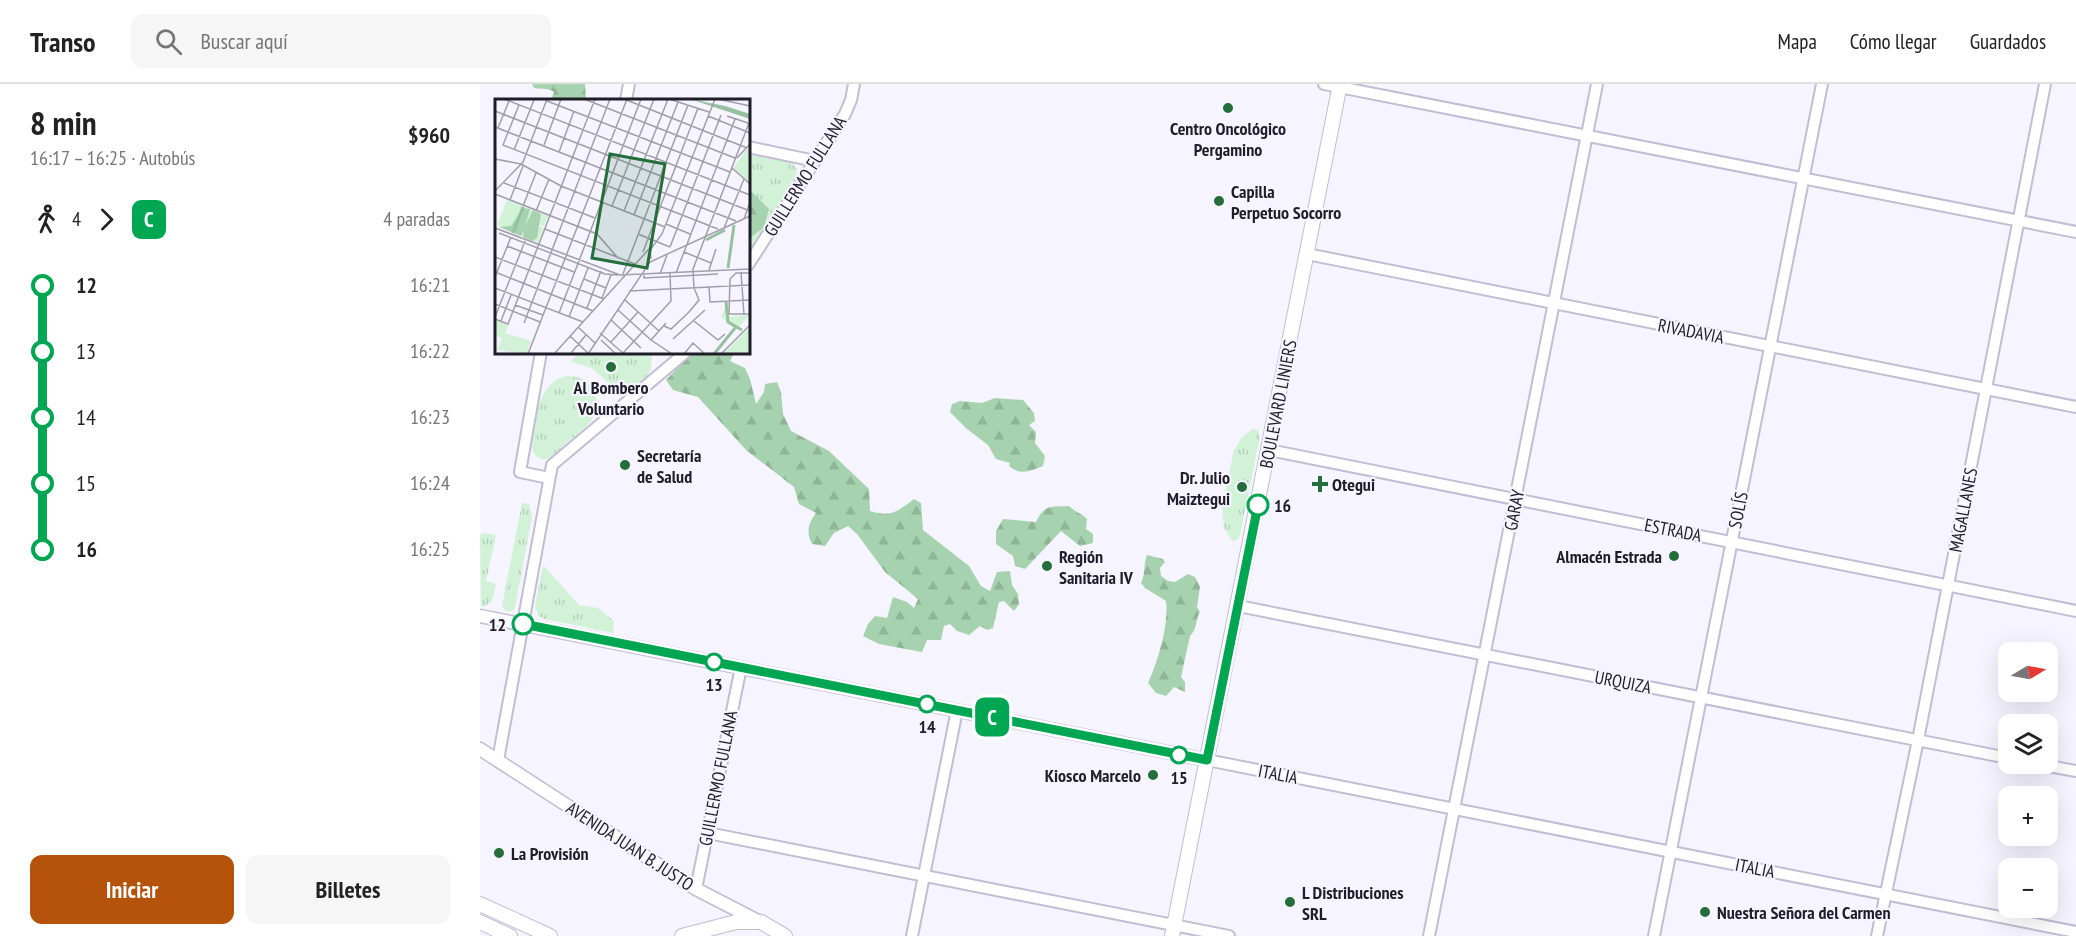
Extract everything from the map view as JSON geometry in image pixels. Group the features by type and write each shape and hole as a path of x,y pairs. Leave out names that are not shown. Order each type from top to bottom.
{"main road":[{"name":"BOULEVARD LINIERS","path":"1173,931 1340,86"},
{"path":"480,904 550,936"},
{"path":"480,922 510,936"},
{"path":"682,936 736,922 761,922"},
{"name":"AVENIDA JUAN B. JUSTO","path":"761,922 785,936"}],"street":[{"path":"626,99 629,84"},
{"name":"GUILLERMO FULLANA","path":"750,262 844,114 851,100 854,84"},
{"path":"1324,84 2076,232"},
{"name":"GARAY","path":"1429,936 1597,84"},
{"name":"SOLÍS","path":"1654,936 1822,84"},
{"name":"MAGALLANES","path":"1877,936 1918,740 2045,84"},
{"path":"750,147 815,161"},
{"name":"RIVADAVIA","path":"1307,254 2076,407"},
{"path":"541,354 520,472 549,478"},
{"path":"498,760 552,465 674,357"},
{"name":"ESTRADA","path":"1269,450 2076,611"},
{"name":"URQUIZA","path":"1238,606 1998,756"},
{"name":"ITALIA","path":"480,616 2076,932"},
{"name":"GUILLERMO FULLANA","path":"696,889 741,667"},
{"path":"912,936 957,710"},
{"name":"AVENIDA JUAN B. JUSTO","path":"480,749 696,889 761,922"},
{"path":"2058,768 2076,771"},
{"path":"708,833 925,875 1173,931 1229,936"}],"green space":[{"path":"532,84 585,84 586,99 551,99 554,92 534,88"},
{"path":"750,154 791,162 797,169 796,178 750,250"},
{"path":"750,190 769,209 764,227 750,238"},
{"path":"580,354 652,354 651,369 648,375 630,387 610,385 592,368 571,362"},
{"path":"691,354 734,354 730,361 745,368 756,404 764,392 765,384 777,382 781,392 783,414 791,431 829,451 869,489 870,511 883,514 894,512 914,499 921,503 923,530 969,566 981,586 990,591 997,572 1010,571 1019,604 1014,611 1004,601 999,602 993,628 987,630 980,626 969,635 957,631 950,624 944,626 941,640 927,640 922,652 879,644 863,636 868,624 875,616 887,618 893,597 907,602 914,608 918,599 885,572 857,534 848,526 834,533 825,546 812,544 809,528 816,513 799,504 794,487 746,450 698,397 673,390 666,380"},
{"path":"566,376 588,383 593,390 597,407 590,422 584,428 553,455 541,459 532,449 539,406 548,387 556,380"},
{"path":"995,398 1023,400 1034,413 1035,421 1029,425 1036,432 1035,443 1045,456 1043,466 1026,472 1013,469 1009,466 1010,463 996,459 988,445 950,412 952,404 960,401 982,403"},
{"path":"1253,429 1258,430 1260,437 1240,535 1237,540 1232,541 1224,528 1222,508 1234,450 1242,437"},
{"path":"522,503 529,504 532,517 515,607 512,611 507,612 502,606"},
{"path":"1069,506 1087,519 1086,529 1093,534 1093,543 1080,546 1061,531 1025,569 1015,566 1013,556 996,544 996,531 1003,519 1036,522 1045,509"},
{"path":"483,533 496,535 486,581 496,584 491,601 481,607 480,535"},
{"path":"1147,555 1163,559 1165,562 1160,568 1161,576 1168,581 1175,582 1188,574 1195,577 1200,587 1197,607 1200,612 1190,636 1181,677 1185,682 1185,692 1174,687 1166,696 1156,693 1148,683 1162,643 1166,621 1166,601 1141,583"},
{"path":"543,565 579,605 598,608 614,621 613,633 538,616 535,605"}],"bus line":[{"name":"C","path":"523,624 1207,760 1258,505"}],"place":[{"name":"Centro Oncológico Pergamino","path":"1228,108"},
{"name":"Capilla Perpetuo Socorro","path":"1219,201"},
{"name":"Al Bombero Voluntario","path":"611,367"},
{"name":"Secretaría de Salud","path":"625,465"},
{"name":"Otegui","path":"1320,484"},
{"name":"Dr. Julio Maiztegui","path":"1242,487"},
{"name":"16","path":"1258,505"},
{"name":"Almacén Estrada","path":"1674,556"},
{"name":"Región Sanitaria IV","path":"1047,566"},
{"name":"12","path":"523,624"},
{"name":"13","path":"714,662"},
{"name":"14","path":"927,704"},
{"name":"15","path":"1179,755"},
{"name":"Kiosco Marcelo","path":"1153,775"},
{"name":"La Provisión","path":"499,853"},
{"name":"L Distribuciones SRL","path":"1290,902"},
{"name":"Nuestra Señora del Carmen","path":"1705,912"}]}
